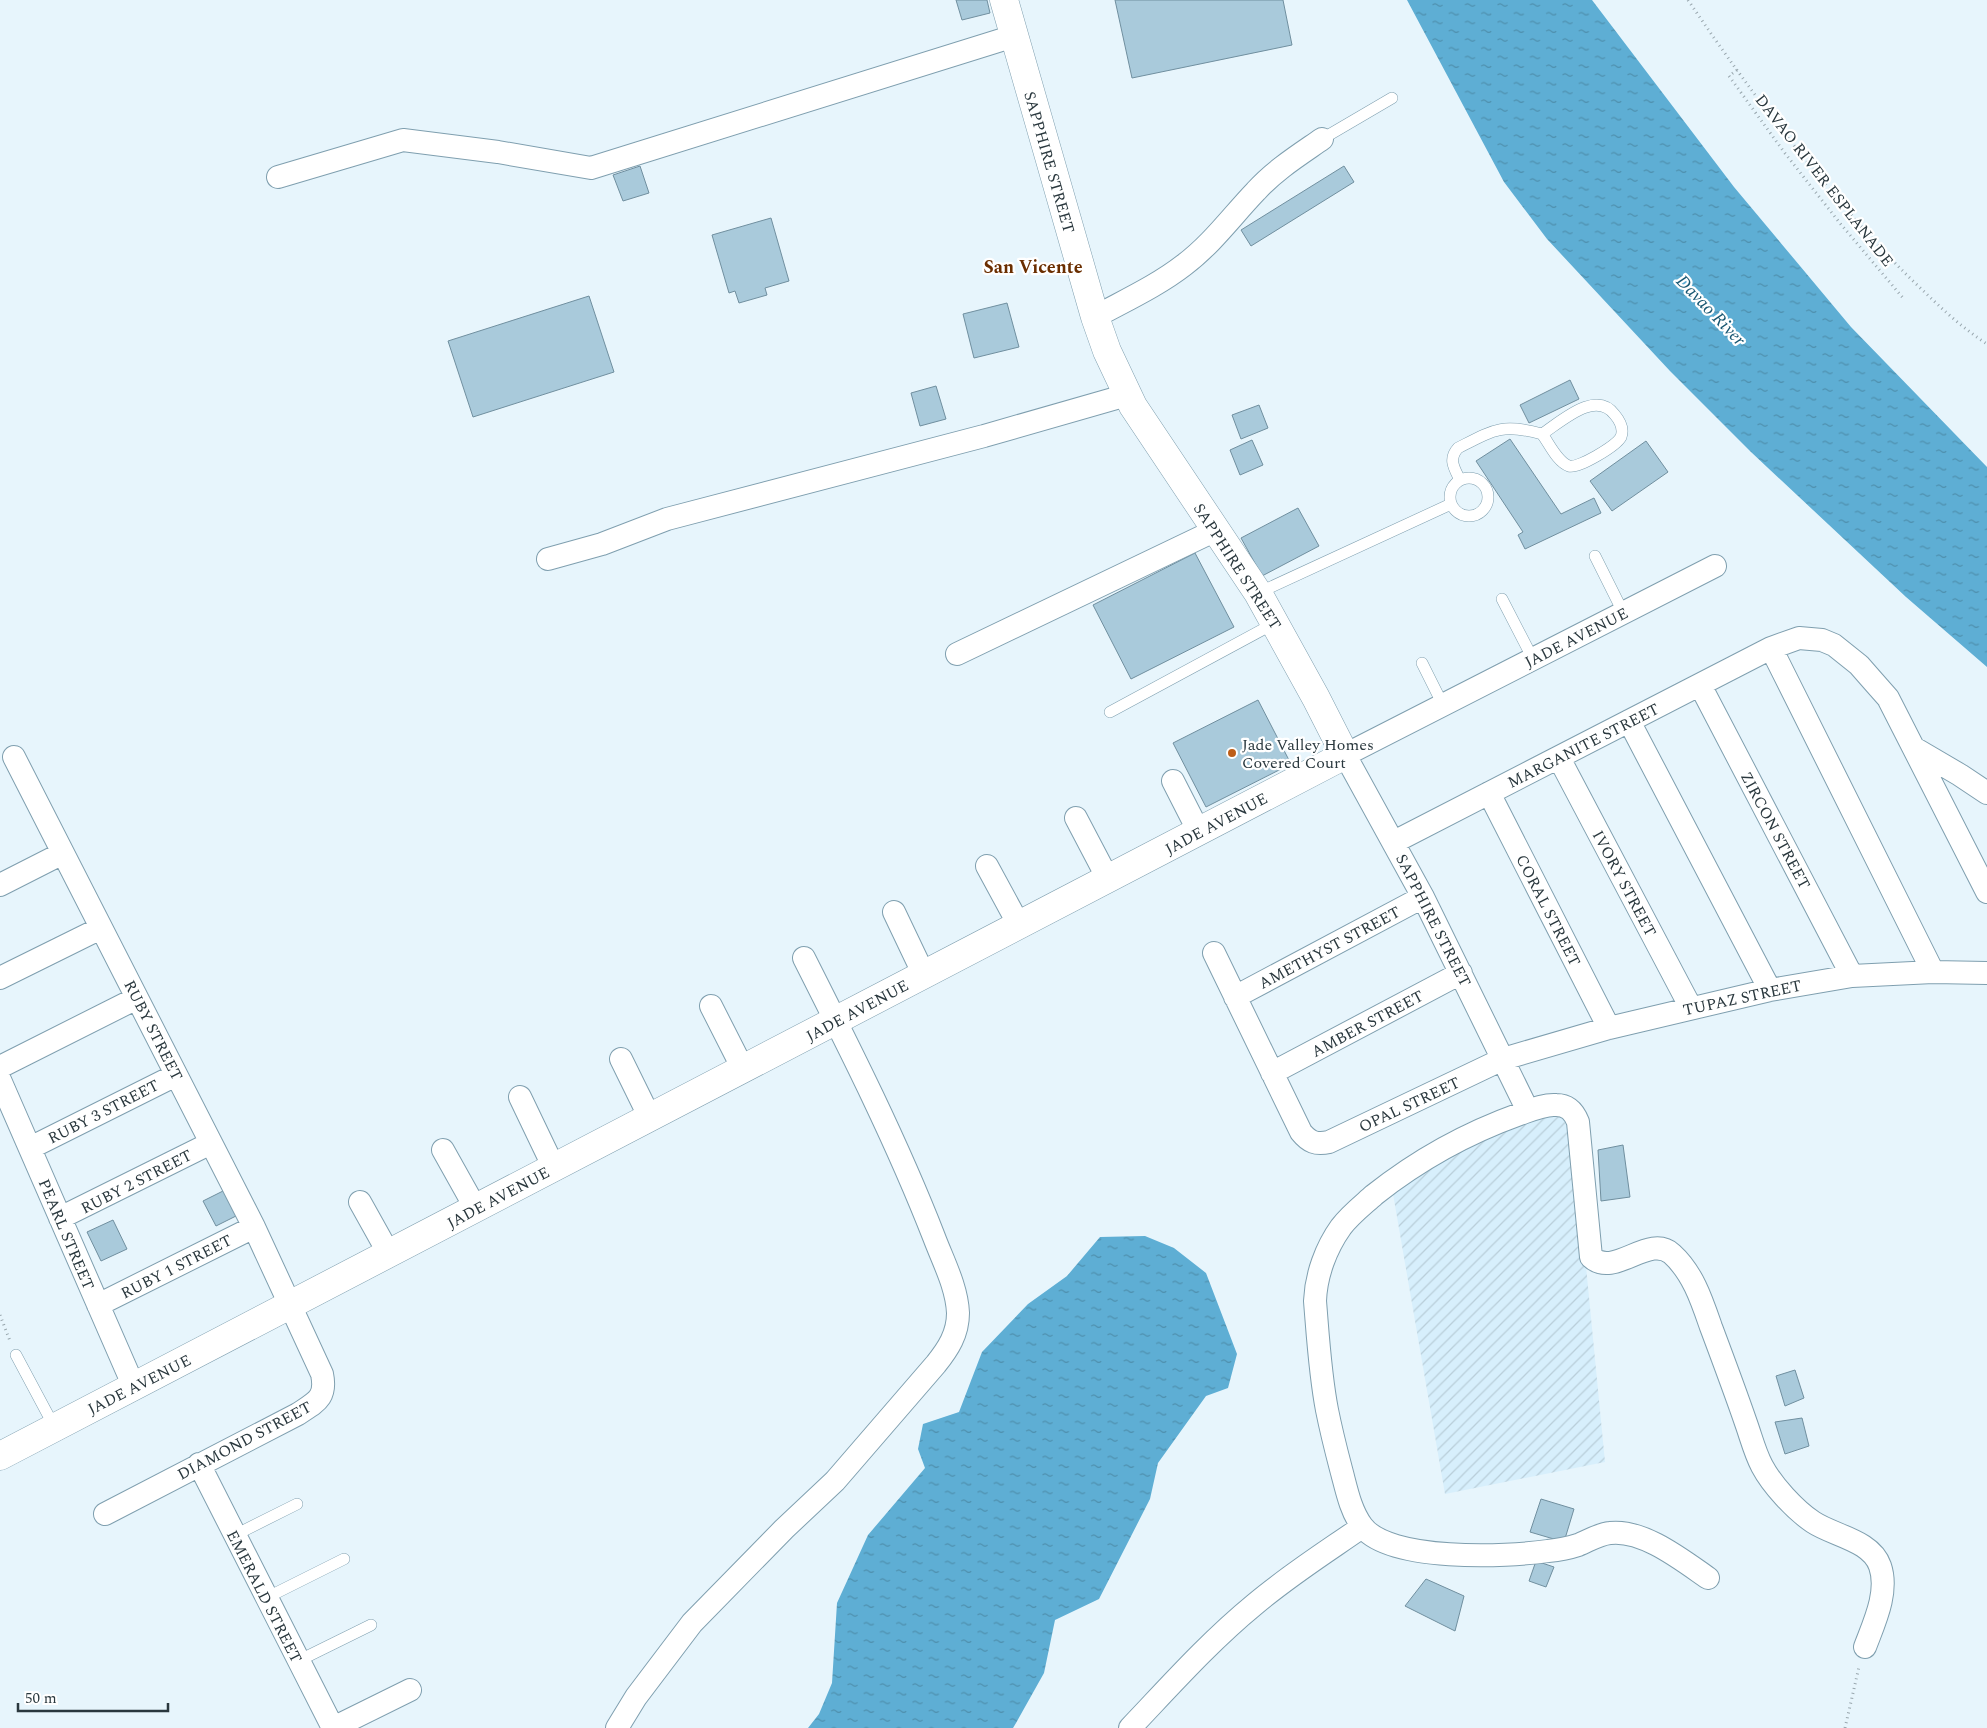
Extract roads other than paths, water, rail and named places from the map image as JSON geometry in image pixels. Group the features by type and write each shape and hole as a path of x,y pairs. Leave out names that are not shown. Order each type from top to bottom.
{"street":[{"name":"SAPPHIRE STREET","path":"1004,0 1094,317 1127,395 1258,593 1275,623 1345,756 1423,897 1528,1112"},
{"path":"278,176 403,140 498,152 591,168 1014,36"},
{"path":"1094,317 1156,284 1185,264 1211,241 1256,190 1281,168 1322,139"},
{"path":"548,559 602,544 667,519 984,436 1127,395"},
{"path":"956,654 1216,530"},
{"name":"JADE AVENUE","path":"0,1456 1019,925 1715,566"},
{"name":"MARGANITE STREET","path":"1394,842 1771,648 1799,638 1822,640 1834,645 1859,666 1888,698 1987,892"},
{"path":"1771,648 1933,972"},
{"name":"ZIRCON STREET","path":"1700,685 1852,976"},
{"path":"1630,721 1770,990"},
{"path":"1914,748 1948,767 1987,793"},
{"name":"RUBY STREET","path":"14,757 254,1227 290,1306"},
{"name":"IVORY STREET","path":"1559,758 1691,1008"},
{"path":"1172,781 1199,832"},
{"name":"CORAL STREET","path":"1489,793 1609,1028"},
{"path":"1076,818 1108,879"},
{"path":"0,885 63,853"},
{"path":"987,866 1019,925"},
{"name":"AMETHYST STREET","path":"1235,997 1423,897"},
{"path":"894,912 924,975"},
{"path":"0,978 101,928"},
{"path":"1214,953 1272,1073"},
{"path":"617,1728 641,1690 692,1623 784,1529 836,1481 949,1348 958,1323 955,1292 924,1212 836,1021 804,958"},
{"name":"TUPAZ STREET","path":"1503,1059 1609,1028 1770,990 1852,976 1933,972 1987,973"},
{"name":"AMBER STREET","path":"1272,1073 1461,974"},
{"path":"0,1067 137,998"},
{"path":"711,1006 743,1070"},
{"path":"620,1059 650,1118"},
{"name":"OPAL STREET","path":"1272,1073 1301,1132 1306,1139 1320,1144 1329,1142 1503,1059"},
{"name":"RUBY 3 STREET","path":"30,1148 176,1075"},
{"name":"PEARL STREET","path":"0,1080 134,1387"},
{"path":"520,1097 554,1168"},
{"path":"1708,1578 1660,1547 1630,1534 1618,1532 1608,1533 1576,1546 1548,1551 1455,1555 1408,1549 1376,1536 1362,1527 1346,1490 1327,1410 1314,1301 1316,1283 1325,1257 1341,1227 1361,1206 1396,1177 1450,1144 1489,1125 1556,1105 1567,1107 1575,1113 1578,1122 1591,1257 1597,1262 1604,1264 1658,1249 1670,1252 1684,1266 1701,1298 1762,1466 1786,1498 1812,1521 1873,1552 1880,1566 1882,1587 1877,1613 1865,1647"},
{"name":"RUBY 2 STREET","path":"60,1218 211,1143"},
{"path":"443,1150 476,1208"},
{"path":"360,1202 388,1254"},
{"name":"RUBY 1 STREET","path":"98,1305 254,1227"},
{"name":"DIAMOND STREET","path":"105,1514 316,1403 323,1393 322,1374 290,1306"},
{"name":"EMERALD STREET","path":"198,1464 333,1728"},
{"path":"1130,1728 1220,1636 1253,1606 1282,1582 1362,1527"},
{"path":"333,1728 410,1690"}],"lane":[{"path":"1322,139 1392,98"},
{"path":"1460,480 1452,460 1453,453 1458,448 1498,429 1522,428 1542,434 1561,462 1572,467 1581,465 1617,442 1621,436 1622,428 1611,410 1604,405 1595,404 1586,406 1542,434"},
{"path":"1466,477 1480,481 1485,486 1489,499 1482,512 1476,515 1461,514 1451,504 1451,490 1460,480 1466,477"},
{"path":"1258,593 1451,504"},
{"path":"1595,556 1623,612"},
{"path":"1502,599 1533,659"},
{"path":"1110,712 1275,623"},
{"path":"1422,663 1443,705"},
{"path":"16,1355 55,1428"},
{"path":"235,1535 297,1504"},
{"path":"266,1598 344,1559"},
{"path":"298,1661 371,1625"}],"water":[{"name":"Davao River","path":"1407,0 1592,0 1734,187 1851,327 1987,467 1987,667 1906,597 1751,452 1670,371 1547,239 1504,182"},
{"path":"1145,1236 1174,1248 1206,1273 1237,1354 1228,1388 1206,1396 1158,1463 1150,1499 1099,1599 1055,1620 1044,1673 1013,1728 808,1728 819,1714 832,1683 837,1603 868,1535 925,1468 918,1449 923,1424 959,1412 982,1352 1028,1304 1067,1276 1100,1237"}],"place":[{"name":"Jade Valley Homes Covered Court","path":"1232,753"}],"district":[{"name":"San Vicente","path":"1033,267"}]}
